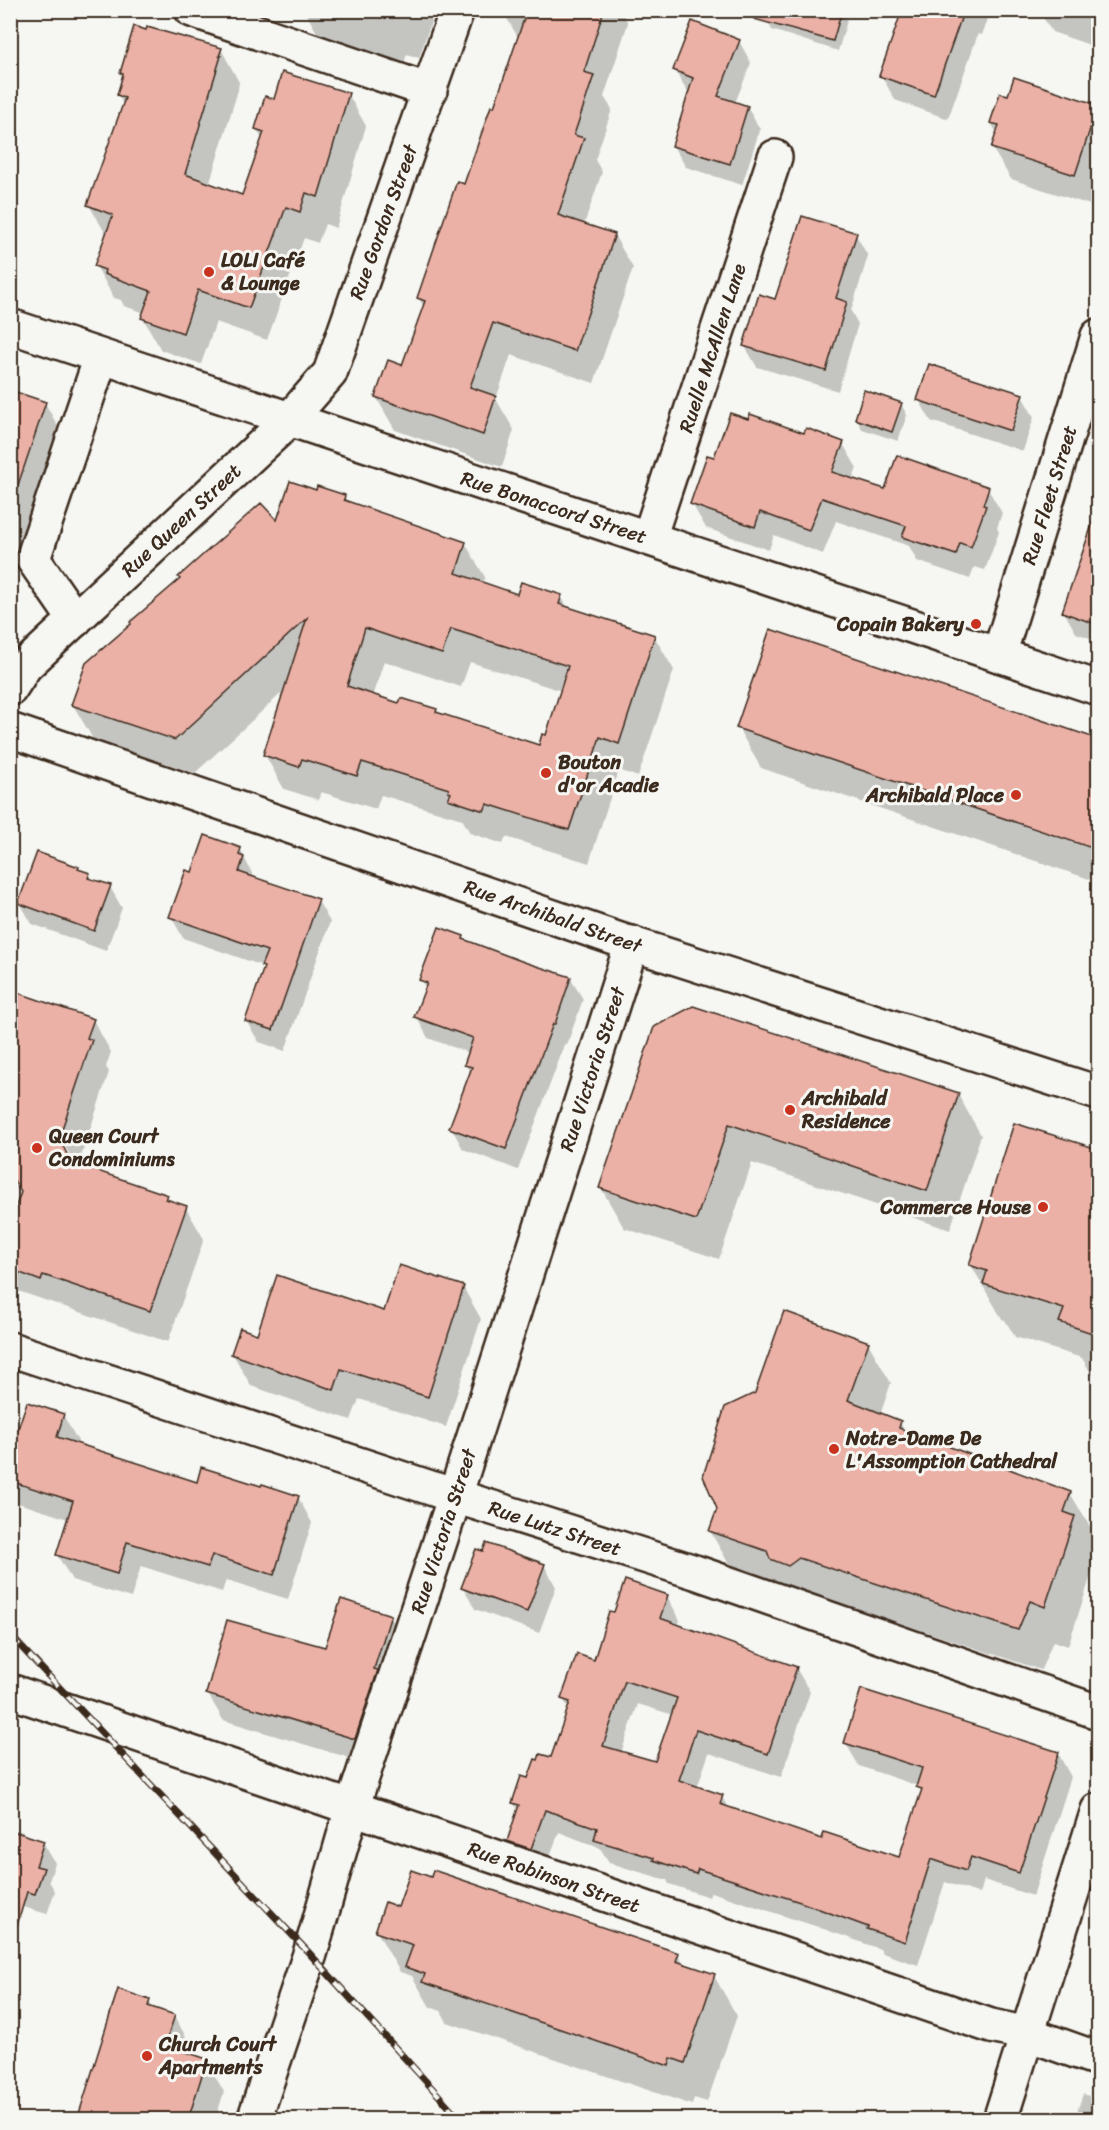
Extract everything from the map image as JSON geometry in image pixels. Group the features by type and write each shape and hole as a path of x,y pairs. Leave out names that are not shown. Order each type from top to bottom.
{"street":[{"path":"192,10 430,91"},
{"name":"Rue Gordon Street","path":"288,421 330,373 457,10"},
{"name":"Ruelle McAllen Lane","path":"649,538 775,157"},
{"name":"Rue Bonaccord Street","path":"10,326 288,421 649,538 1098,688"},
{"name":"Rue Fleet Street","path":"999,655 1098,336"},
{"path":"75,620 33,559 101,357"},
{"name":"Rue Queen Street","path":"10,689 25,666 288,421"},
{"name":"Rue Archibald Street","path":"10,730 632,943 1098,1093"},
{"name":"Rue Victoria Street","path":"254,2120 310,1954 352,1808 455,1496 632,943"},
{"name":"Rue Lutz Street","path":"10,1349 455,1496 695,1572 1098,1712"},
{"name":"Rue Robinson Street","path":"10,1691 991,2026 1028,2034 1098,2059"},
{"path":"1000,2120 1098,1810"}],"building":[{"path":"527,10 604,10 584,72 594,75 574,135 584,138 558,215 615,234 575,351 493,323 470,387 496,396 483,435 375,397 388,360 402,365 425,301 417,298 457,181 464,184 491,106 494,107"},
{"path":"755,10 842,10 833,41 754,19"},
{"path":"902,10 964,10 934,95 879,76"},
{"path":"692,21 740,40 718,96 748,106 730,164 672,146 693,78 673,70"},
{"path":"134,26 146,30 147,27 222,48 185,174 242,195 264,132 255,129 265,96 274,99 282,72 349,93 318,197 306,193 300,212 286,207 249,308 198,290 183,333 141,318 151,291 104,274 105,270 94,266 113,215 87,205 125,98 117,95 123,74 120,73"},
{"path":"1014,77 1098,105 1075,175 991,148 999,125 990,123 1000,93 1008,95"},
{"path":"802,216 857,233 836,298 847,302 826,371 743,346 759,294 775,299"},
{"path":"929,364 1023,394 1011,431 917,400"},
{"path":"10,390 46,402 16,491 10,490"},
{"path":"864,390 902,403 892,432 855,419"},
{"path":"730,413 748,419 750,414 804,433 806,428 844,442 832,472 885,489 897,455 989,487 983,505 986,506 971,547 960,543 956,555 902,537 906,526 822,498 809,530 760,512 755,527 690,504 707,455 714,457"},
{"path":"290,481 316,490 317,486 345,495 344,500 466,542 456,573 517,594 521,582 562,595 559,604 655,635 619,744 600,737 569,830 487,804 484,811 448,799 451,793 448,792 449,789 362,762 357,776 302,759 299,767 263,755 307,618 175,740 71,705 86,663 180,579 178,577 261,503 277,520","holes":["365,628 442,654 451,629 568,666 546,735 542,734 539,745 436,712 437,709 401,698 399,703 347,686"]},
{"path":"1094,519 1098,520 1098,625 1062,612"},
{"name":"Archibald Place","path":"770,629 1098,739 1098,850 736,728"},
{"path":"205,835 241,848 239,855 244,857 239,872 319,899 273,1030 245,1021 264,967 261,966 267,951 169,917 186,870 192,872"},
{"path":"37,852 79,867 78,869 90,873 88,878 111,885 94,931 18,903"},
{"path":"439,927 464,936 463,939 571,977 506,1149 449,1128 472,1067 464,1065 473,1038 414,1017 427,983 419,980"},
{"name":"Queen Court Condominiums","path":"10,990 94,1019 87,1038 92,1040 59,1138 71,1162 168,1195 166,1199 187,1206 150,1311 43,1275 41,1281 10,1269 10,1223 21,1192 10,1174"},
{"name":"Archibald Residence","path":"693,1006 959,1093 927,1191 729,1124 696,1220 599,1188 654,1027"},
{"name":"Commerce House","path":"1014,1123 1098,1149 1098,1335 1059,1322 1064,1309 983,1284 987,1271 969,1265"},
{"path":"399,1265 464,1286 428,1397 341,1369 334,1390 231,1354 240,1328 257,1334 277,1275 384,1311"},
{"name":"Notre-Dame De L'Assomption Cathedral","path":"784,1311 869,1342 848,1400 901,1421 899,1428 1071,1492 1064,1512 1075,1516 1045,1607 1030,1601 1018,1630 799,1558 788,1566 770,1559 767,1551 709,1531 717,1509 703,1476 725,1407 755,1393"},
{"path":"27,1402 64,1414 57,1437 197,1482 201,1467 299,1496 274,1575 212,1555 208,1567 127,1542 117,1574 56,1555 73,1501 10,1481 10,1452"},
{"path":"486,1543 545,1564 527,1612 461,1588 476,1549 483,1551"},
{"path":"625,1580 668,1595 660,1618 797,1667 768,1754 696,1730 679,1780 723,1795 720,1804 822,1839 824,1832 899,1857 922,1789 916,1787 922,1768 844,1743 861,1689 1059,1752 1019,1873 971,1857 966,1871 931,1859 905,1942 800,1902 698,1869 696,1874 653,1860 654,1858 594,1840 597,1828 545,1810 531,1849 507,1841 519,1805 512,1803 521,1776 528,1778 535,1759 538,1760 540,1754 551,1757 570,1702 561,1699 577,1654 594,1660 609,1611 614,1612","holes":["625,1681 677,1698 655,1761 603,1746"]},
{"path":"341,1599 391,1615 374,1669 378,1670 355,1739 206,1694 227,1620 325,1647"},
{"path":"10,1830 44,1841 36,1866 44,1868 35,1894 27,1892 17,1926 10,1925"},
{"path":"411,1870 431,1877 433,1870 679,1953 676,1961 715,1974 685,2063 671,2058 669,2066 422,1982 425,1974 405,1967 413,1945 375,1932 385,1902 398,1907"},
{"name":"Church Court Apartments","path":"118,1989 150,2000 148,2006 175,2015 165,2045 207,2059 188,2120 77,2120"}],"railway":[{"path":"10,1635 310,1954 461,2120"}],"place":[{"name":"LOLI Café & Lounge","path":"209,272"},
{"name":"Copain Bakery","path":"976,624"},
{"name":"Bouton d'or Acadie","path":"546,773"},
{"name":"Archibald Place","path":"1016,795"},
{"name":"Archibald Residence","path":"790,1110"},
{"name":"Queen Court Condominiums","path":"37,1148"},
{"name":"Commerce House","path":"1043,1207"},
{"name":"Notre-Dame De L'Assomption Cathedral","path":"834,1449"},
{"name":"Church Court Apartments","path":"147,2056"}]}
